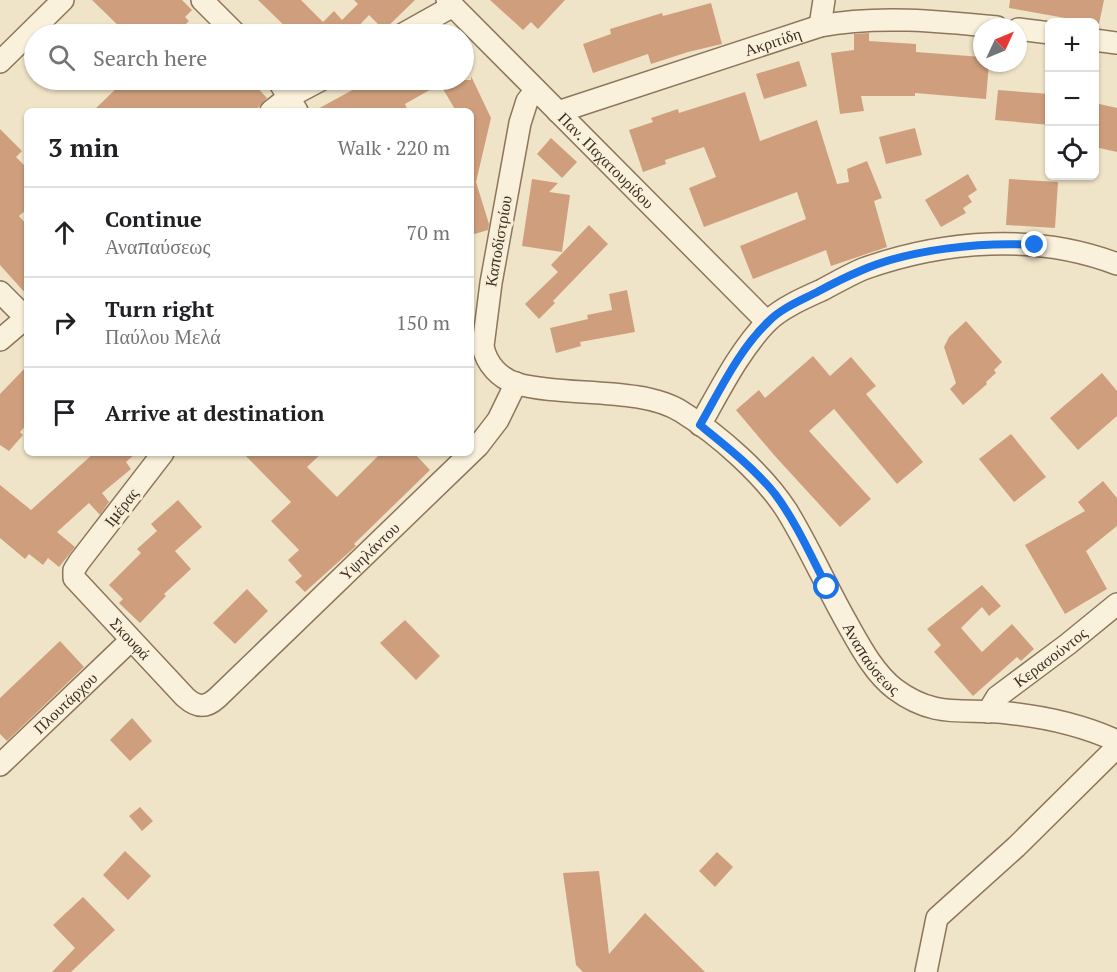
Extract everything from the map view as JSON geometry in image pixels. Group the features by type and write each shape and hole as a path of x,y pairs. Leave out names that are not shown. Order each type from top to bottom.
{"street":[{"path":"39,24 63,0"},
{"path":"202,0 226,24"},
{"path":"820,26 824,0"},
{"path":"418,24 450,3"},
{"name":"Παν. Παχατουρίδου","path":"450,3 471,24"},
{"name":"Ακριτίδη","path":"558,112 820,26 853,20 973,26"},
{"name":"Παν. Παχατουρίδου","path":"474,27 767,322"},
{"path":"1027,30 1045,32"},
{"path":"0,62 24,38"},
{"path":"1099,41 1117,44"},
{"name":"Καποδίστρίου","path":"516,383 492,368 485,356 483,339 520,123 527,100 536,90"},
{"path":"274,108 288,96"},
{"path":"700,425 733,366 767,322 803,299 861,270 900,258 966,246 1005,243 1056,247 1098,256 1117,264"},
{"path":"0,292 24,316"},
{"path":"0,339 24,320"},
{"name":"Αναπαύσεως","path":"516,383 651,401 681,411 700,425 740,458 774,494 798,531 854,636 884,678 896,689 926,706 944,711 1026,715 1067,722 1117,741"},
{"name":"Υψηλάντου","path":"474,450 501,414 516,383"},
{"name":"Ιμέρας","path":"80,562 161,456"},
{"name":"Υψηλάντου","path":"205,705 218,698 468,456"},
{"name":"Σκουφά","path":"80,562 74,570 75,581 189,700 197,705 205,705"},
{"name":"Κερασούντος","path":"988,712 997,697 1117,604"},
{"name":"Πλουτάρχου","path":"0,765 131,640"},
{"path":"926,972 937,918 1016,847 1117,747"}],"building":[{"path":"92,0 182,0 192,10 185,17 189,21 186,24 117,24"},
{"path":"258,0 301,0 323,22 334,11 342,20 358,4 354,0 415,0 390,24 378,24 369,15 361,24 283,24"},
{"path":"490,0 565,0 538,29 531,22 523,30"},
{"path":"1010,0 1104,0 1099,24 1099,18 1065,18 1009,8"},
{"path":"711,3 722,44 651,64 648,54 593,73 583,44 611,34 610,29 662,13 663,16"},
{"path":"869,33 869,41 916,44 916,52 973,56 973,72 988,72 986,99 915,93 915,96 861,96 864,111 840,114 831,53 854,50 854,34"},
{"path":"799,61 807,86 764,99 756,74"},
{"path":"474,82 491,118 476,182 489,224 488,230 474,234 474,108 454,108 444,90 474,90"},
{"path":"115,90 259,90 267,98 258,108 96,108"},
{"path":"352,90 430,90 405,104 407,108 320,108"},
{"path":"998,90 1045,94 1045,125 995,120"},
{"path":"745,92 760,141 817,120 837,184 849,182 847,169 867,161 882,198 874,201 887,247 831,266 826,250 753,279 740,246 806,219 797,192 704,227 689,188 716,177 704,147 665,160 666,164 643,172 629,130 653,122 651,118 678,109 679,113"},
{"path":"1099,104 1117,108 1117,152 1099,148"},
{"path":"915,128 922,155 886,164 879,137"},
{"path":"0,129 22,151 16,157 24,165 24,212 19,216 24,222 24,292 0,265"},
{"path":"551,138 577,162 562,178 537,154"},
{"path":"968,174 977,190 968,196 972,202 963,208 966,213 941,227 925,200"},
{"path":"532,179 558,183 549,192 570,195 562,252 522,246"},
{"path":"1009,179 1058,182 1055,228 1006,225"},
{"path":"589,225 608,244 553,301 555,303 539,319 525,304 558,272 551,265"},
{"path":"627,290 635,332 580,342 581,346 556,353 550,328 588,319 587,315 612,310 609,294"},
{"path":"966,321 1002,362 994,370 996,373 986,382 987,384 963,405 950,389 956,383 944,347 949,337"},
{"path":"813,356 830,376 851,357 876,386 866,394 923,462 897,484 834,409 809,431 871,499 840,527 736,410 759,390 765,398"},
{"path":"24,369 24,427 20,432 23,435 9,451 0,445 0,394"},
{"path":"1102,373 1117,391 1117,416 1078,450 1050,418"},
{"path":"1011,434 1046,477 1014,502 979,459"},
{"path":"91,456 133,456 126,462 131,469 102,493 109,502 100,515 89,503 57,532 75,547 59,567 48,558 43,565 29,554 25,559 0,538 0,485 31,510"},
{"path":"246,456 319,456 307,467 337,497 378,456 417,456 430,470 354,544 356,546 305,592 295,582 302,576 288,560 299,550 271,521 291,502"},
{"path":"1103,481 1117,498 1117,526 1086,551 1107,589 1065,614 1025,545 1085,511 1078,502"},
{"path":"178,500 202,527 175,551 191,569 164,594 166,596 140,623 119,603 123,599 109,585 141,553 137,549 157,531 151,524"},
{"path":"982,585 1001,606 989,616 982,607 961,628 982,652 1012,624 1034,649 1021,661 1017,657 973,696 934,652 941,645 927,629"},
{"path":"247,589 268,611 235,644 213,623"},
{"path":"405,620 440,656 416,680 380,643"},
{"path":"60,641 84,667 7,741 0,734 0,698"},
{"path":"132,718 152,741 130,761 110,740"},
{"path":"140,807 153,821 142,831 129,816"},
{"path":"125,851 151,876 128,900 103,875"},
{"path":"717,852 733,867 715,887 699,871"},
{"path":"599,871 609,954 645,913 705,972 583,972 576,965 563,873"},
{"path":"83,897 115,930 71,972 52,972 75,948 53,925"}],"route":[{"path":"827,587 798,531 774,494 740,458 700,425 733,366 774,316 861,270 900,258 966,246 1005,243 1035,245"}]}
